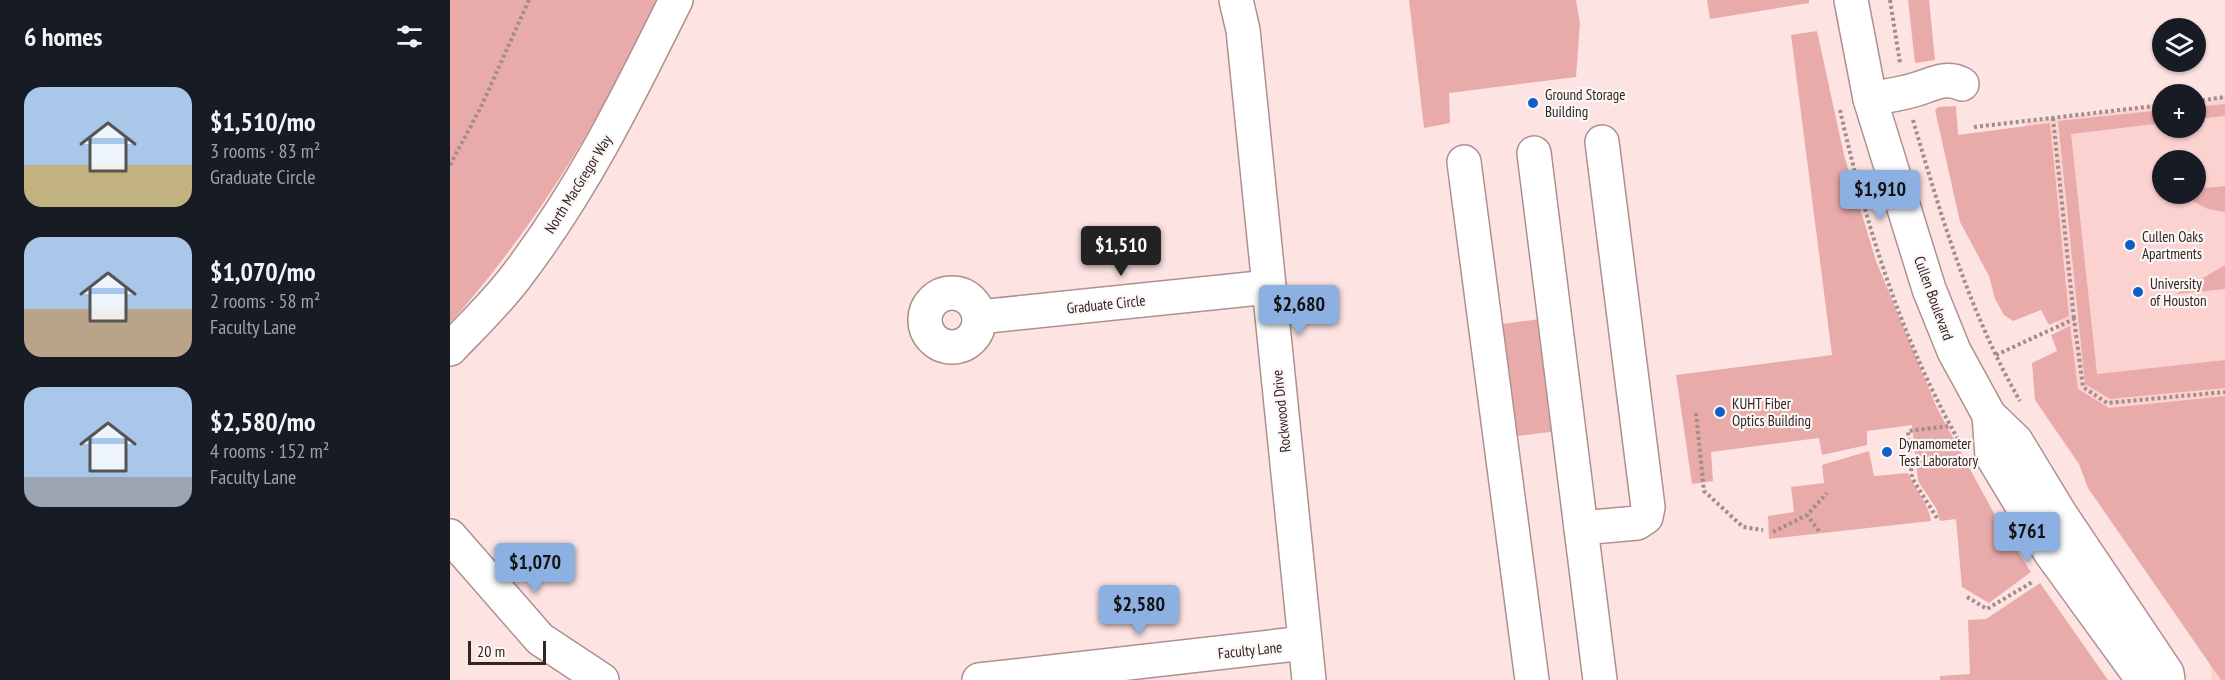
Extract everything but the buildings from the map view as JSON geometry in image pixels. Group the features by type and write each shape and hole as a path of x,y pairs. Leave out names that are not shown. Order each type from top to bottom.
{"street":[{"name":"North MacGregor Way","path":"450,349 514,280 560,215 607,139 676,0"},
{"name":"Rockwood Drive","path":"1236,0 1243,30 1309,680"},
{"name":"Cullen Boulevard","path":"1851,0 1870,99 1929,289 1954,351 1989,416 2016,441 2061,515 2167,673 2168,680"},
{"path":"1870,99 1910,92 1933,95 1954,92 1966,83"},
{"path":"1581,528 1636,523 1646,517 1648,507 1602,142"},
{"path":"1534,153 1600,680"},
{"path":"1464,162 1532,680"},
{"name":"Graduate Circle","path":"978,317 1269,287"},
{"name":"Cullen Boulevard","path":"1989,416 1992,456 2050,552 2143,680"},
{"path":"450,536 540,639 602,680"},
{"name":"Faculty Lane","path":"979,680 1305,643"}],"path":[{"path":"450,165 481,107 529,0"},
{"path":"1890,0 1910,92 1956,261 1996,355 2022,404"},
{"path":"2206,100 2225,97"},
{"path":"1838,101 1861,199 1887,285 1950,426 1908,431 1912,478 1937,518"},
{"path":"1974,127 2152,106"},
{"path":"2053,118 2083,387 2107,403 2225,392"},
{"path":"1996,355 2074,319"},
{"path":"1696,413 1704,491 1743,527 1763,530"},
{"path":"1773,532 1807,515 1827,493"},
{"path":"1807,515 1819,531"},
{"path":"1967,597 1987,609 2040,578"}],"shaded area":[{"path":"450,0 657,0 614,86 565,169 511,248 450,323"},
{"path":"1409,0 1576,0 1580,23 1576,77 1449,93 1450,123 1424,128"},
{"path":"1707,0 1809,0 1809,3 1710,19"},
{"path":"1908,0 1929,0 1935,60 1915,63"},
{"path":"1817,31 1844,155 1876,261 1937,408 2003,530 2031,572 1989,603 1962,587 1956,519 1940,521 1936,508 1918,481 1912,425 1867,431 1867,445 1822,455 1819,438 1711,452 1713,481 1692,484 1676,375 1832,355 1791,35"},
{"name":"University of Houston","path":"2225,97 2225,680 2212,680 2177,409 2106,417 2068,391 2025,122 2152,106 2152,138 2206,138 2206,100"},
{"path":"2225,104 2225,116 2206,118 2206,106"},
{"path":"1956,106 1958,135 2050,123 2069,316 2049,325 2041,310 2013,321 2004,315 1995,299 1989,276 1960,222 1935,110 1938,107"},
{"path":"2152,111 2152,124 2071,134 2097,374 2225,360 2225,388 2110,399 2085,384 2058,121"},
{"path":"2225,186 2225,212 2208,209 2198,204 2206,204 2206,188"},
{"path":"2225,265 2225,289 2176,294"},
{"path":"1547,318 1558,431 1517,436 1503,324"},
{"path":"2070,326 2078,389 2109,408 2225,396 2225,680 2221,680 2216,673 2088,488 2079,464 2035,400 2032,363 2057,351 2051,335"},
{"path":"1869,451 1874,476 1908,473 1925,503 1931,521 1769,539 1768,516 1794,512 1791,487 1824,483 1822,465"},
{"path":"2040,583 2108,680 1940,680 1940,676 1970,674 1968,620 1986,619"}],"place":[{"name":"Ground Storage Building","path":"1533,103"},
{"name":"Cullen Oaks Apartments","path":"2130,245"},
{"name":"University of Houston","path":"2138,292"},
{"name":"KUHT Fiber Optics Building","path":"1720,412"},
{"name":"Dynamometer Test Laboratory","path":"1887,452"}]}
